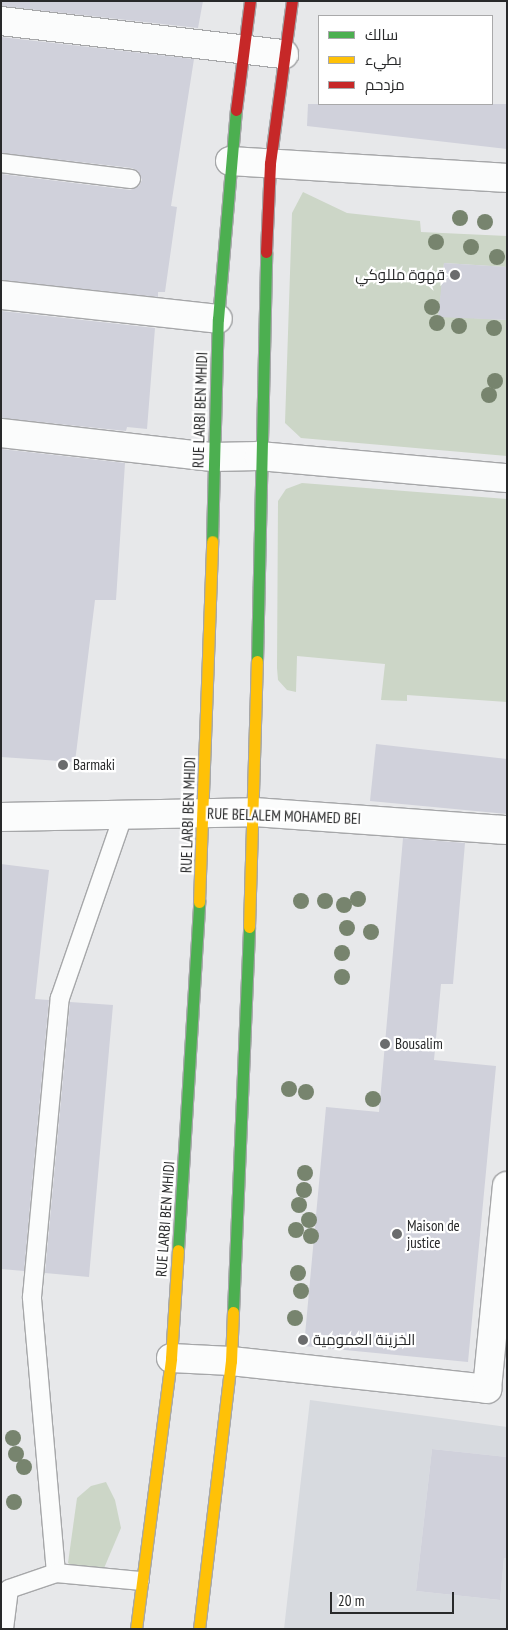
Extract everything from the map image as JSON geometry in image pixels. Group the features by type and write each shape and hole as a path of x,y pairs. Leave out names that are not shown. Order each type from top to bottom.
{"street":[{"name":"RUE LARBI BEN MHIDI","path":"136,1629 140,1581 171,1358 204,813 218,318 230,161 242,50 250,1"},
{"path":"199,1629 230,1360 254,812 259,456 270,163 292,1"},
{"path":"1,21 284,54"},
{"path":"230,161 507,178"},
{"path":"1,295 218,318"},
{"path":"1,433 213,457 259,456 507,478"},
{"name":"RUE BELALEM MOHAMED BEI","path":"1,817 254,812 507,830"},
{"path":"171,1358 230,1360 487,1389 507,1186"}],"lane":[{"path":"1,163 130,179"},
{"path":"56,1573 32,1298 60,998 123,816"},
{"path":"4,1629 9,1589 56,1573 140,1581"}],"shaded area":[{"path":"310,1400 507,1427 507,1457 432,1449 416,1591 500,1600 504,1558 507,1558 507,1629 284,1629"}],"green space":[{"path":"303,192 347,213 420,221 421,232 507,236 507,267 444,263 439,316 507,320 507,456 301,438 285,423 292,213"},
{"path":"302,483 507,499 507,702 407,695 407,701 381,700 385,664 297,656 296,692 287,690 278,680 277,668 278,501 286,489"},
{"path":"106,1482 115,1500 121,1528 102,1573 85,1576 68,1563 77,1498 91,1486"}],"building":[{"path":"1,1 203,1 198,28 1,6"},
{"path":"1,37 194,59 171,206 177,207 165,292 158,292 158,297 1,280 1,174 130,190 139,186 142,180 138,171 132,168 1,153"},
{"path":"308,104 507,104 507,149 307,126"},
{"path":"444,263 507,267 507,320 438,317"},
{"path":"1,311 155,328 147,429 127,427 126,431 1,418"},
{"path":"1,449 125,463 116,600 95,600 75,762 1,757"},
{"path":"376,744 507,759 507,814 370,801"},
{"name":"Maison de justice","path":"403,838 465,843 453,984 441,984 434,1060 496,1066 468,1362 304,1346 326,1107 379,1112"},
{"path":"1,864 49,870 35,999 49,1000 24,1271 1,1269"},
{"path":"70,1002 113,1005 89,1277 45,1273"},
{"path":"432,1449 507,1457 507,1558 504,1558 500,1600 416,1591"}],"traffic: fast":[{"path":"212,541 218,319 236,110"},
{"path":"257,661 266,252"},
{"path":"178,1250 199,902"},
{"path":"233,1312 249,927"}],"traffic: slow":[{"path":"199,902 212,541"},
{"path":"249,927 257,661"},
{"path":"136,1629 171,1358 178,1250"},
{"path":"199,1629 231,1361 233,1312"}],"traffic: jam":[{"path":"236,110 250,1"},
{"path":"266,252 270,163 292,1"}],"place":[{"name":"قهوة مللوكي","path":"455,275"},
{"name":"Barmaki","path":"63,765"},
{"name":"Bousalim","path":"385,1044"},
{"name":"Maison de justice","path":"397,1234"},
{"name":"الخزينة العمومية","path":"303,1340"}]}
